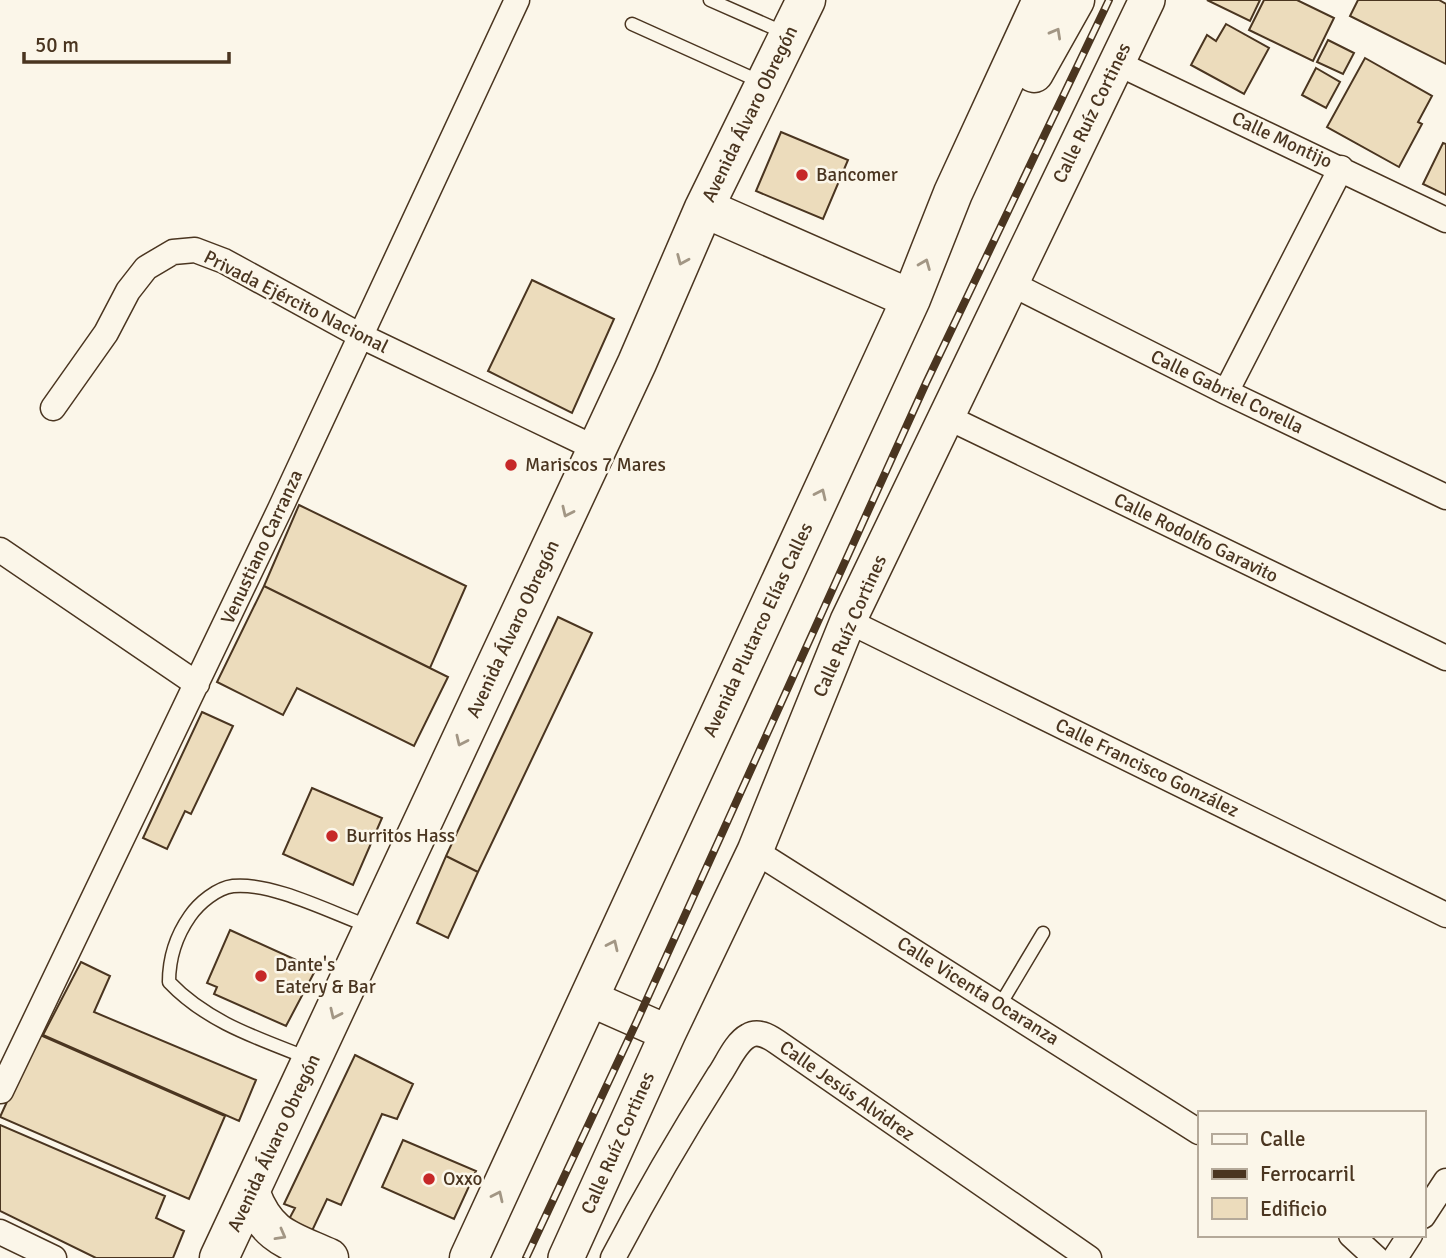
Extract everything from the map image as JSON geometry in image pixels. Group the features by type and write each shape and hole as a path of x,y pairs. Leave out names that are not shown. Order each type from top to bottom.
{"highway":[{"name":"Avenida Álvaro Obregón","path":"219,1258 314,1060 597,449 704,208 806,0"},
{"name":"Avenida Plutarco Elías Calles","path":"469,1258 911,299 953,193 1042,0"},
{"path":"953,193 970,178 983,159 1075,0"},
{"path":"704,208 911,299"},
{"path":"251,1194 260,1216 275,1234 329,1258"}],"street":[{"name":"Venustiano Carranza","path":"1,1091 197,684 517,0"},
{"name":"Calle Ruíz Cortines","path":"566,1258 668,1033 755,851 848,621 1147,0"},
{"name":"Calle Montijo","path":"1117,63 1446,220"},
{"path":"1226,393 1341,168"},
{"name":"Privada Ejército Nacional","path":"53,408 106,333 128,291 146,268 173,252 195,250 224,261 361,336 597,449"},
{"name":"Calle Gabriel Corella","path":"1010,283 1226,393 1446,497"},
{"name":"Calle Rodolfo Garavito","path":"947,417 1446,658"},
{"path":"0,550 197,684"},
{"name":"Calle Francisco González","path":"848,621 1446,915"},
{"name":"Calle Vicenta Ocaranza","path":"755,851 1198,1131"},
{"path":"589,998 668,1033"},
{"name":"Calle Jesús Alvidrez","path":"613,1258 653,1182 713,1086 746,1037 755,1034 764,1034 777,1042 1089,1258"},
{"path":"1425,1213 1446,1181"},
{"path":"0,1232 54,1258"},
{"path":"1352,1237 1376,1258"},
{"path":"1395,1258 1409,1237"}],"lane":[{"path":"710,0 789,35"},
{"path":"632,24 765,84"},
{"path":"314,1060 231,1028 189,1003 169,982 169,963 182,927 212,895 233,886 271,891 375,928"},
{"path":"1000,1005 1042,933"}],"building":[{"path":"1207,0 1260,0 1250,21"},
{"path":"1264,0 1297,0 1334,18 1313,61 1249,30"},
{"path":"1358,0 1439,0 1446,4 1446,64 1350,16"},
{"path":"1226,24 1269,48 1244,94 1191,65 1207,35 1216,41"},
{"path":"1328,40 1354,53 1343,74 1317,62"},
{"path":"1365,58 1432,96 1418,122 1422,124 1399,167 1327,127"},
{"path":"1316,68 1340,82 1326,108 1302,95"},
{"name":"Bancomer","path":"781,132 848,160 823,219 756,191"},
{"path":"1443,143 1446,144 1446,195 1423,184"},
{"path":"532,280 614,319 572,413 488,371"},
{"path":"299,505 466,586 430,668 264,586"},
{"path":"264,586 448,677 414,746 297,688 283,715 217,682"},
{"path":"558,617 592,633 478,872 446,856"},
{"path":"202,712 233,726 191,814 185,811 167,849 143,838"},
{"name":"Burritos Hass","path":"312,788 382,818 353,885 283,854"},
{"path":"446,856 478,872 448,938 417,923"},
{"name":"Dante's Eatery & Bar","path":"230,930 316,969 286,1026 214,994 217,987 207,983"},
{"path":"81,962 110,976 94,1012 256,1080 239,1121 43,1035"},
{"path":"38,1034 225,1116 189,1199 0,1117"},
{"path":"355,1055 413,1084 397,1119 382,1114 341,1205 327,1199 311,1233 287,1223 295,1208 284,1204"},
{"path":"0,1125 165,1196 156,1218 184,1231 173,1258 96,1258 0,1211"},
{"name":"Oxxo","path":"403,1140 476,1171 454,1219 382,1187"}],"railway":[{"path":"526,1258 637,1021 926,383 1109,0"}],"place":[{"name":"Bancomer","path":"802,175"},
{"name":"Mariscos 7 Mares","path":"511,465"},
{"name":"Burritos Hass","path":"332,836"},
{"name":"Dante's Eatery & Bar","path":"261,976"},
{"name":"Oxxo","path":"429,1179"}]}
